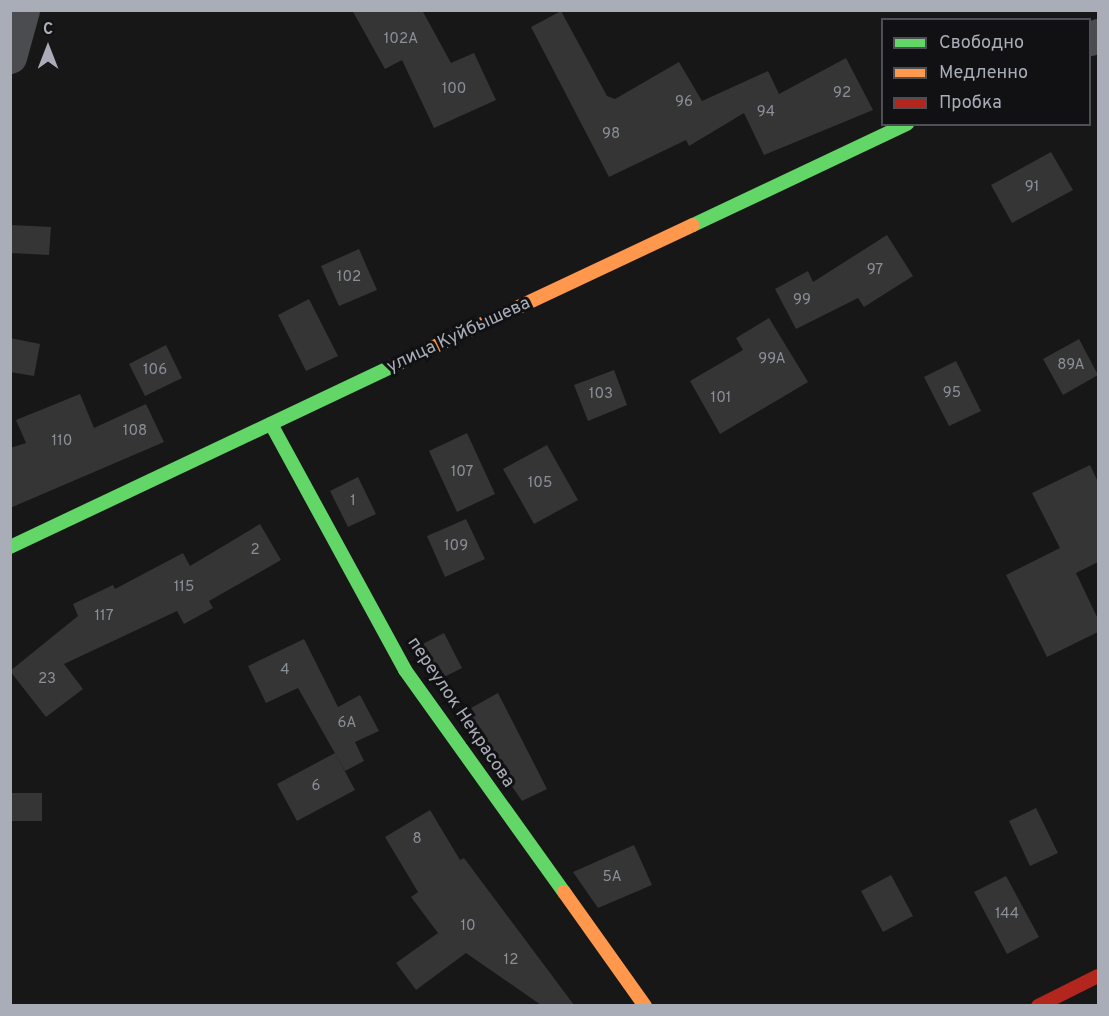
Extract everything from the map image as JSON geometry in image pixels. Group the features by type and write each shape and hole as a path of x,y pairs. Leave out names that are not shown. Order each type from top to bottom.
{"street":[{"path":"10,57 23,10"},
{"name":"улица Куйбышева","path":"10,547 904,126"},
{"name":"переулок Некрасова","path":"271,424 405,670 645,1005"},
{"path":"1038,1005 1098,976"}],"building":[{"path":"352,10 422,10 451,63 474,53 496,100 434,128 402,60 385,69"},
{"path":"561,11 607,96 615,99 679,62 702,101 768,71 779,94 846,58 873,110 764,155 744,113 689,146 686,140 609,177 531,27"},
{"path":"1051,152 1073,190 1012,223 991,185"},
{"path":"11,225 51,227 49,255 10,253"},
{"path":"887,235 913,276 864,307 858,298 796,329 775,289 808,271 813,282"},
{"path":"359,249 377,290 339,306 321,266"},
{"path":"309,299 338,356 306,371 278,315"},
{"path":"769,318 808,382 720,434 690,381 743,350 736,338"},
{"path":"10,338 40,344 34,376 10,372"},
{"path":"1079,339 1098,375 1063,395 1043,359"},
{"path":"166,345 182,378 145,396 129,364"},
{"path":"956,361 981,411 949,426 924,377"},
{"path":"614,370 627,405 588,421 574,385"},
{"path":"80,394 94,428 146,404 164,442 10,508 10,448 26,443 16,420"},
{"path":"467,433 495,494 457,512 429,451"},
{"path":"547,445 578,500 534,524 503,469"},
{"path":"1090,465 1098,482 1098,562 1076,573 1098,619 1098,632 1047,657 1006,575 1060,548 1032,493"},
{"path":"358,477 376,514 348,527 330,491"},
{"path":"466,519 485,559 445,577 427,536"},
{"path":"260,524 281,560 209,601 213,608 184,624 177,611 64,664 83,689 46,717 10,671 78,616 73,604 113,585 115,589 183,553 190,566"},
{"path":"444,633 462,668 436,681 415,648"},
{"path":"304,639 338,707 360,695 379,731 355,742 364,761 345,771 298,688 266,703 248,666"},
{"path":"498,693 547,789 522,801 462,713"},
{"path":"335,753 355,790 297,821 277,784"},
{"path":"10,793 42,793 42,821 10,821"},
{"path":"1036,808 1058,853 1030,866 1009,821"},
{"path":"430,810 460,860 464,858 574,1005 541,1005 466,953 416,990 396,963 438,933 411,897 418,892 385,837"},
{"path":"634,845 652,885 598,908 573,872"},
{"path":"891,875 913,916 883,932 861,891"},
{"path":"1006,876 1039,937 1007,954 974,892"}],"traffic: fast":[{"path":"693,225 903,126"},
{"path":"10,547 423,352"},
{"path":"271,424 405,670 564,892"}],"traffic: slow":[{"path":"423,352 693,225"},
{"path":"564,892 645,1006"}],"traffic: jam":[{"path":"1038,1006 1098,976"}]}
